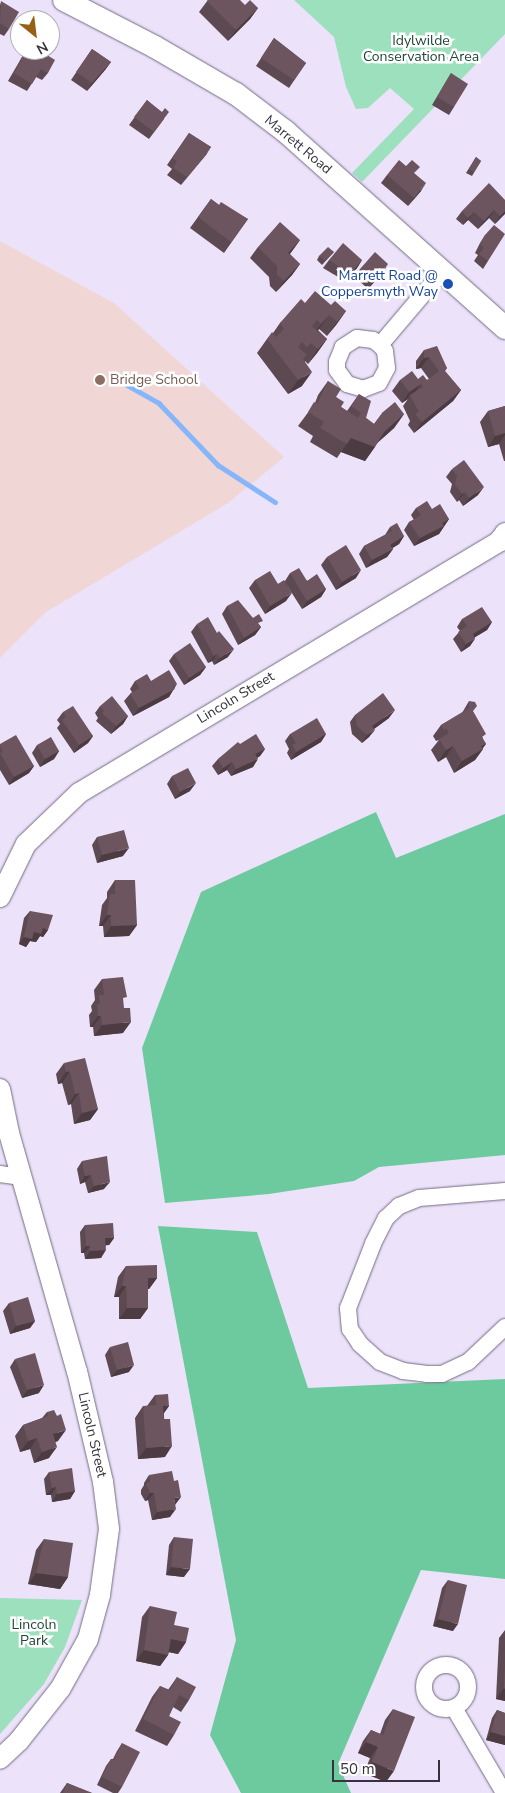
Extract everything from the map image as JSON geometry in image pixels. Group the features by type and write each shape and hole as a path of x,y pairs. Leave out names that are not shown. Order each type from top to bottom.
{"main road":[{"name":"Marrett Road","path":"64,0 155,47 236,94 286,132 505,328"}],"street":[{"path":"380,345 442,272"},
{"name":"Lincoln Street","path":"0,897 26,844 78,793 504,537"},
{"name":"Lincoln Street","path":"0,1089 22,1178 77,1371 103,1482 109,1529 100,1595 88,1639 60,1689 19,1741 0,1759"},
{"path":"0,1174 22,1178"},
{"path":"505,1191 420,1198 399,1206 386,1218 373,1244 348,1308 350,1329 360,1344 380,1362 403,1372 442,1374 458,1367 468,1362 505,1327"},
{"path":"454,1708 504,1793"}],"shaded area":[{"name":"Bridge School","path":"0,241 114,303 284,457 228,503 46,612 0,658"}],"green space":[{"name":"Idylwilde Conservation Area","path":"294,0 505,0 505,34 362,182 352,173 414,109 390,88 368,108 356,109 346,87 334,37"},
{"path":"376,812 396,858 505,814 505,1155 379,1167 354,1181 269,1194 165,1203 142,1048 201,892"},
{"path":"158,1226 257,1232 308,1388 505,1379 505,1579 421,1570 338,1764 351,1793 241,1793 210,1735 236,1640"},
{"name":"Lincoln Park","path":"0,1598 82,1600 65,1647 44,1684 0,1734"}],"building":[{"path":"208,0 240,0 245,5 250,0 258,8 236,30"},
{"path":"1,1 16,10 10,10 9,29 0,23"},
{"path":"274,38 306,63 294,80 261,58"},
{"path":"92,49 111,62 92,83 76,72"},
{"path":"21,60 55,60 48,73 41,69 32,84 14,73"},
{"path":"451,73 468,84 454,107 437,97"},
{"path":"147,100 162,112 165,108 169,112 154,132 134,117"},
{"path":"189,133 211,147 187,177 173,168 177,161 172,158"},
{"path":"476,157 481,161 474,172 469,169"},
{"path":"399,160 406,166 412,160 420,167 414,173 426,183 414,198 387,175"},
{"path":"489,183 505,200 505,211 500,216 494,210 484,221 474,212 468,218 462,211"},
{"path":"211,199 219,205 221,202 248,219 231,242 198,217"},
{"path":"280,222 300,240 288,253 300,264 284,281 277,275 277,266 258,247"},
{"path":"494,225 505,234 488,261 479,254 484,248 480,245 485,235"},
{"path":"343,243 362,260 350,274 329,260"},
{"path":"328,247 334,252 325,261 319,256"},
{"path":"375,252 388,264 373,281 360,269"},
{"path":"315,291 331,305 335,301 346,311 337,322 329,315 321,324 317,320 312,326 327,339 318,349 311,343 307,347 302,342 298,347 307,355 303,359 312,372 298,380 267,339 272,332 276,337 284,329 280,323 301,299 305,303"},
{"path":"437,346 447,368 444,370 461,390 422,422 415,414 419,412 410,395 423,387 421,384 409,392 400,380 412,371 418,379 423,375 427,380 439,371 429,357 424,358 424,350"},
{"path":"328,381 341,389 336,397 344,402 341,407 358,418 361,413 351,406 359,394 371,401 366,418 374,424 383,412 395,402 404,414 384,432 375,447 351,438 347,444 320,428 324,422 308,412 314,402 317,404"},
{"path":"505,406 505,433 495,436 488,411"},
{"path":"464,460 484,487 469,498 465,492 462,494 455,484 457,476 452,469"},
{"path":"427,501 432,509 440,504 449,519 442,523 444,526 420,538 409,522 421,515 416,508"},
{"path":"397,523 404,536 390,545 393,549 372,560 364,546 392,531 390,527"},
{"path":"346,545 361,570 342,582 327,557"},
{"path":"299,568 307,581 317,574 326,589 307,601 290,573"},
{"path":"270,571 278,584 284,580 292,593 270,606 255,580"},
{"path":"238,600 253,618 259,614 263,621 258,623 261,627 244,638 227,606"},
{"path":"482,607 492,622 473,634 475,639 466,644 458,632 467,626 462,619"},
{"path":"208,617 217,633 219,631 234,649 220,658 217,654 214,656 197,624"},
{"path":"190,643 206,667 189,678 174,654"},
{"path":"169,670 177,684 173,687 175,689 139,708 130,694 139,688 135,681 147,674 151,681"},
{"path":"383,693 395,710 372,726 375,730 367,735 357,726 355,715"},
{"path":"112,696 128,716 116,726 102,713 104,711 100,706"},
{"path":"469,701 475,702 477,706 473,711 486,734 482,737 486,744 481,746 483,749 462,761 453,746 446,750 439,739 449,733 441,725 469,708"},
{"path":"73,706 93,736 79,745 62,720 66,717 63,712"},
{"path":"317,718 326,734 296,752 292,745 296,743 290,734"},
{"path":"256,734 265,749 255,754 258,759 236,769 232,762 223,768 218,759 238,742 240,744"},
{"path":"16,735 34,766 14,777 0,753 3,752 0,744"},
{"path":"51,737 59,751 45,759 37,745"},
{"path":"188,768 196,783 180,792 172,776"},
{"path":"124,830 129,848 102,855 97,837"},
{"path":"115,880 135,880 137,925 111,926 111,915 107,915 110,894 115,894"},
{"path":"30,911 53,915 48,930 43,928 41,934 34,932 32,939 24,937"},
{"path":"123,977 127,997 123,998 124,1008 130,1008 131,1022 102,1025 101,1016 98,1016 97,1004 100,1004 99,995 104,995 102,979"},
{"path":"85,1058 98,1109 82,1113 79,1093 75,1094 70,1071 66,1072 64,1063"},
{"path":"107,1156 110,1182 94,1186 91,1175 85,1176 82,1161"},
{"path":"113,1223 114,1238 105,1238 106,1250 90,1251 90,1246 86,1246 85,1225"},
{"path":"157,1265 157,1278 148,1278 148,1308 127,1308 126,1286 122,1286 126,1266"},
{"path":"28,1297 35,1321 16,1326 9,1303"},
{"path":"128,1342 134,1365 117,1370 110,1347"},
{"path":"35,1353 44,1385 27,1390 15,1359"},
{"path":"168,1394 169,1406 163,1406 164,1419 170,1419 172,1446 146,1448 143,1406 156,1405 155,1395"},
{"path":"54,1410 57,1416 61,1414 66,1430 53,1434 57,1447 42,1452 37,1438 28,1441 23,1425 48,1416 47,1412"},
{"path":"72,1468 75,1491 57,1494 56,1487 52,1488 49,1472"},
{"path":"172,1471 174,1481 178,1480 181,1497 174,1498 176,1509 157,1512 154,1493 150,1493 146,1483 150,1482 149,1475"},
{"path":"174,1537 193,1539 190,1569 171,1567"},
{"path":"44,1539 73,1543 68,1577 36,1573"},
{"path":"448,1580 467,1585 458,1624 438,1619"},
{"path":"150,1606 177,1612 174,1625 189,1628 186,1642 171,1639 168,1655 144,1650"},
{"path":"177,1677 196,1687 189,1700 179,1695 169,1716 181,1722 174,1735 143,1719 160,1686 170,1690"},
{"path":"393,1709 415,1717 394,1771 372,1762 378,1747 366,1742 371,1730 383,1735"},
{"path":"497,1710 505,1713 505,1736 491,1732"},
{"path":"122,1743 140,1752 122,1787 102,1777 111,1759 114,1760"},
{"path":"67,1783 92,1793 63,1793"}],"waterway":[{"path":"115,378 159,403 218,465 275,502"}],"place":[{"name":"Marrett Road @ Coppersmyth Way","path":"448,284"},
{"name":"Bridge School","path":"100,380"}]}
